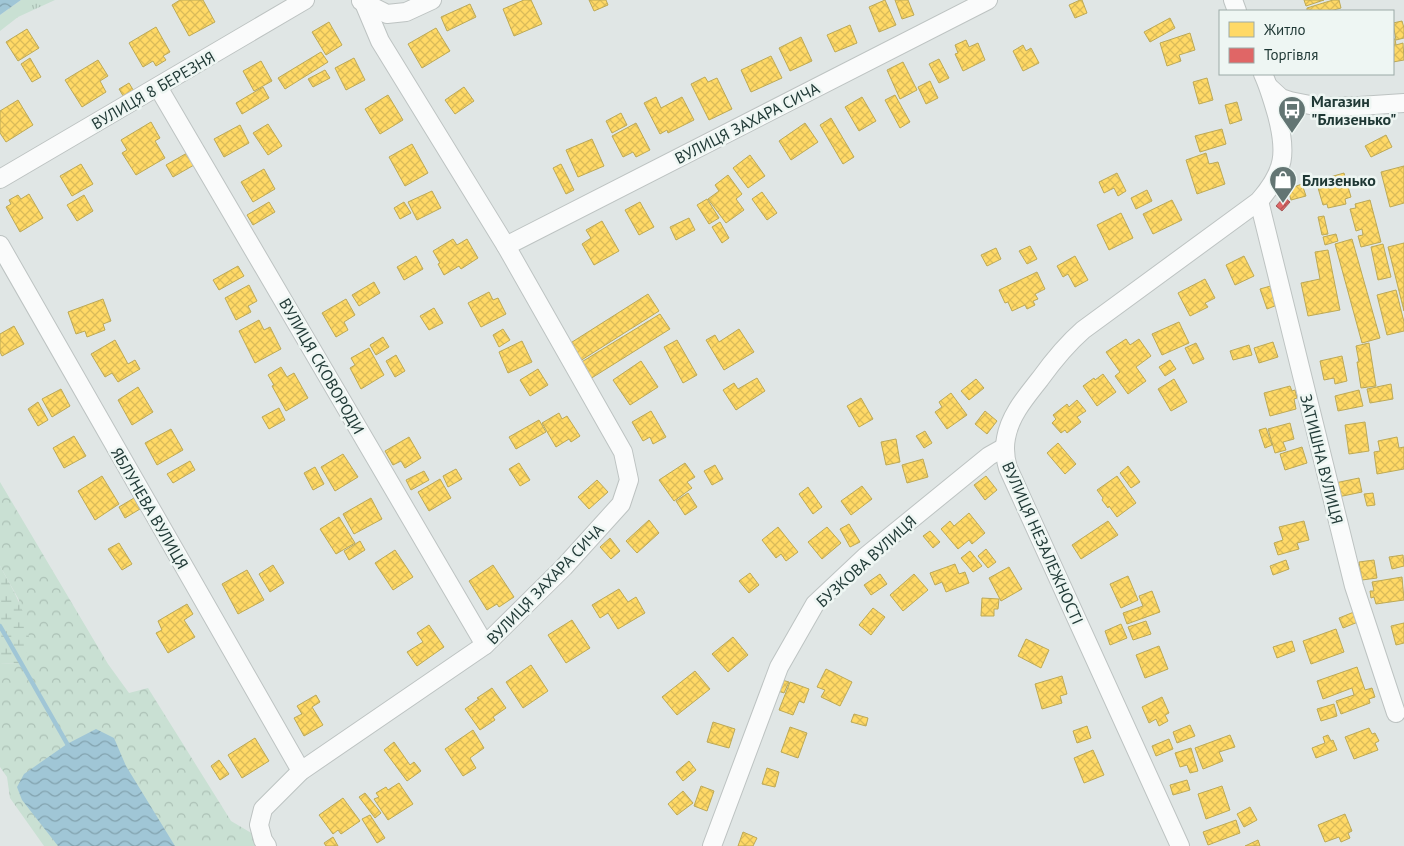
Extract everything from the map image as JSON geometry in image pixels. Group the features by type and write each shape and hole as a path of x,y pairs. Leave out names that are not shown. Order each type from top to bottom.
{"street":[{"name":"ВУЛИЦЯ 8 БЕРЕЗНЯ","path":"0,180 305,0"},
{"path":"361,1 387,14 406,12 432,0"},
{"name":"ВУЛИЦЯ ЗАХАРА СИЧА","path":"506,246 988,0"},
{"name":"ВУЛИЦЯ ЗАХАРА СИЧА","path":"267,846 259,825 263,809 301,771 485,645 564,567 621,504 629,480 623,452 506,246 380,41 361,1"},
{"path":"1266,80 1281,98 1320,107 1404,103"},
{"name":"ВУЛИЦЯ НЕЗАЛЕЖНОСТІ","path":"1180,846 1008,468 1005,447 1009,428 1015,413 1072,340 1259,201 1268,191 1281,167 1283,155 1282,132 1266,80"},
{"name":"ВУЛИЦЯ СКОВОРОДИ","path":"158,86 485,645"},
{"name":"ЗАТИШНА ВУЛИЦЯ","path":"1259,201 1354,586 1396,713"},
{"name":"ЯБЛУНЕВА ВУЛИЦЯ","path":"0,245 301,771"},
{"name":"БУЗКОВА ВУЛИЦЯ","path":"712,846 779,667 815,604 865,557 989,456 1005,447"}],"green space":[{"path":"21,0 55,0 18,17 0,31 0,15"},
{"path":"0,482 108,664 129,693 148,688 231,821 263,840 267,846 44,846 10,798 7,777 0,767 0,663 20,664 19,600 0,566"},
{"path":"0,566 21,607 28,630 29,641 27,650 19,664 0,663"}],"water":[{"path":"0,0 21,0 0,15"},
{"path":"96,729 114,738 126,766 175,846 58,846 22,800 17,787 24,774 67,744"}],"building: Житло":[{"path":"180,0 203,0 215,22 189,36 172,5"},
{"path":"524,0 531,0 542,24 514,36 503,9"},
{"path":"589,0 606,0 608,5 594,11"},
{"path":"885,0 896,25 879,32 869,7"},
{"path":"895,0 908,0 914,15 902,19"},
{"path":"1082,0 1087,13 1075,18 1069,5"},
{"path":"1304,0 1324,0 1306,6"},
{"path":"1339,0 1341,8 1334,10 1307,10 1307,8"},
{"path":"470,4 476,17 447,31 441,17"},
{"path":"1170,18 1175,28 1150,42 1144,32"},
{"path":"1402,21 1404,38 1396,40 1394,23"},
{"path":"329,22 342,45 326,55 312,32"},
{"path":"850,25 857,43 835,52 827,35"},
{"path":"156,27 170,52 163,56 166,60 156,66 153,61 143,67 129,43"},
{"path":"436,28 450,51 422,68 408,44"},
{"path":"27,29 39,48 18,61 6,42"},
{"path":"1190,33 1195,50 1179,55 1181,61 1167,66 1160,43"},
{"path":"801,37 812,61 790,71 779,48"},
{"path":"1394,39 1396,45 1403,43 1404,60 1394,62"},
{"path":"966,40 969,47 978,43 985,60 963,71 955,54 958,53 955,45"},
{"path":"1023,45 1026,51 1031,48 1039,63 1023,71 1013,51"},
{"path":"321,52 328,62 285,89 278,78"},
{"path":"771,56 782,78 751,92 741,70"},
{"path":"30,58 41,77 32,82 21,64"},
{"path":"354,58 365,80 346,90 335,68"},
{"path":"939,59 949,78 939,83 929,64"},
{"path":"98,60 108,76 100,81 106,92 82,107 65,80"},
{"path":"261,61 272,81 254,91 243,71"},
{"path":"903,62 917,90 900,99 887,70"},
{"path":"325,70 330,78 313,87 308,79"},
{"path":"705,77 708,82 717,78 732,109 709,120 691,84"},
{"path":"1207,78 1213,100 1199,104 1193,82"},
{"path":"930,81 938,98 926,104 918,87"},
{"path":"129,83 138,98 128,104 119,89"},
{"path":"263,87 269,98 242,114 236,103"},
{"path":"464,87 474,101 455,114 445,100"},
{"path":"388,95 403,120 380,134 365,109"},
{"path":"895,95 910,122 900,128 885,100"},
{"path":"656,97 661,108 682,97 694,120 668,133 667,130 660,134 644,103"},
{"path":"862,97 876,121 859,131 845,107"},
{"path":"18,100 33,125 6,142 0,133 0,111"},
{"path":"1237,102 1242,120 1230,124 1225,105"},
{"path":"621,113 627,125 612,133 606,121"},
{"path":"831,118 854,157 843,164 820,125"},
{"path":"151,122 160,138 155,141 165,158 136,175 122,153 127,150 121,140"},
{"path":"636,123 650,150 636,157 633,152 623,157 612,136"},
{"path":"805,123 818,142 791,160 779,141"},
{"path":"268,124 282,146 268,155 253,133"},
{"path":"240,125 249,143 224,157 214,139"},
{"path":"1222,129 1226,144 1200,152 1195,136"},
{"path":"1386,135 1392,147 1371,157 1365,146"},
{"path":"592,139 604,166 578,177 566,150"},
{"path":"412,144 428,173 405,186 389,157"},
{"path":"187,153 194,165 173,177 166,165"},
{"path":"1206,153 1209,164 1218,162 1225,184 1197,194 1186,160"},
{"path":"750,155 765,176 748,188 733,168"},
{"path":"81,164 93,184 72,196 60,176"},
{"path":"561,164 574,190 566,194 553,168"},
{"path":"1404,166 1404,203 1390,207 1381,172"},
{"path":"264,169 275,189 253,202 241,182"},
{"path":"1117,173 1126,191 1118,196 1114,188 1104,193 1099,182"},
{"path":"1344,173 1351,197 1345,199 1346,204 1328,208 1327,204 1323,205 1316,181"},
{"path":"728,175 742,194 736,199 744,210 726,223 708,199 719,191 715,185"},
{"path":"1302,184 1306,196 1291,200 1288,189"},
{"path":"1147,190 1152,201 1136,209 1131,198"},
{"path":"432,191 441,208 417,220 408,202"},
{"path":"762,192 777,213 767,220 752,199"},
{"path":"29,194 43,218 20,232 6,207 11,204 9,200 18,195 21,199"},
{"path":"84,195 93,211 77,221 67,205"},
{"path":"707,199 719,218 709,224 697,205"},
{"path":"1172,200 1182,220 1153,234 1143,214"},
{"path":"1370,200 1381,242 1361,247 1358,236 1363,235 1362,229 1356,231 1350,209 1356,208 1355,204"},
{"path":"269,202 275,212 253,225 247,215"},
{"path":"404,202 411,213 400,219 394,208"},
{"path":"640,202 654,227 639,235 625,210"},
{"path":"1121,213 1133,238 1109,250 1097,225"},
{"path":"1324,216 1328,234 1322,235 1318,217"},
{"path":"689,218 695,230 676,240 670,227"},
{"path":"602,221 619,251 594,265 582,244 591,238 586,230"},
{"path":"720,222 729,238 722,243 712,227"},
{"path":"1336,234 1338,241 1325,245 1323,237"},
{"path":"453,239 457,245 467,239 478,258 461,269 459,266 444,275 433,251"},
{"path":"1352,239 1380,338 1362,343 1335,244"},
{"path":"1404,243 1404,311 1388,247"},
{"path":"1383,244 1391,277 1378,280 1371,247"},
{"path":"1030,246 1037,259 1027,264 1019,251"},
{"path":"996,248 1001,259 987,266 981,255"},
{"path":"1328,250 1340,310 1308,316 1301,283 1320,279 1315,252"},
{"path":"416,256 423,269 404,280 397,267"},
{"path":"1075,256 1088,280 1075,287 1068,274 1063,277 1057,266"},
{"path":"1244,256 1254,276 1235,285 1226,265"},
{"path":"238,266 244,276 219,290 213,280"},
{"path":"1037,272 1045,289 1035,294 1038,299 1033,301 1035,305 1027,309 1025,305 1012,311 1008,302 1005,303 999,290"},
{"path":"1205,279 1215,298 1205,303 1208,307 1190,316 1178,293"},
{"path":"374,282 380,293 359,306 352,295"},
{"path":"249,285 257,301 248,306 251,312 236,320 225,298"},
{"path":"1274,285 1280,304 1267,309 1260,289"},
{"path":"1396,290 1404,322 1404,331 1387,335 1377,295"},
{"path":"489,292 493,300 498,298 506,314 481,327 468,303"},
{"path":"648,294 659,311 580,361 569,344"},
{"path":"103,299 111,321 103,324 105,330 87,337 85,331 76,334 68,312"},
{"path":"346,299 355,315 344,322 348,330 336,337 322,313"},
{"path":"434,308 443,323 429,330 420,316"},
{"path":"660,314 670,329 590,379 580,363"},
{"path":"259,320 264,330 270,327 281,349 255,363 239,331"},
{"path":"1179,322 1189,343 1162,355 1152,334"},
{"path":"14,326 24,344 2,356 0,352 0,334"},
{"path":"503,329 510,340 499,347 493,335"},
{"path":"739,329 754,352 724,370 706,340 715,335 719,342"},
{"path":"383,337 389,347 376,355 370,345"},
{"path":"1126,339 1130,345 1139,339 1151,356 1136,367 1146,381 1128,394 1115,376 1120,372 1106,352"},
{"path":"115,340 128,364 135,360 140,369 118,382 112,373 105,377 91,354"},
{"path":"677,340 697,375 683,383 664,347"},
{"path":"522,341 532,362 508,373 499,352"},
{"path":"1273,342 1278,357 1259,363 1254,348"},
{"path":"1196,343 1204,359 1193,364 1185,348"},
{"path":"1369,343 1376,386 1361,388 1356,346"},
{"path":"1249,345 1252,355 1233,360 1230,351"},
{"path":"369,348 384,375 361,389 350,368 355,365 351,358"},
{"path":"396,355 405,371 395,377 386,361"},
{"path":"1342,356 1347,381 1335,384 1334,378 1324,380 1320,361"},
{"path":"1170,360 1176,369 1165,376 1159,367"},
{"path":"641,361 658,387 630,405 613,380"},
{"path":"281,367 287,377 294,373 308,398 286,411 268,375"},
{"path":"538,369 548,385 530,396 520,380"},
{"path":"1103,374 1116,392 1097,406 1083,386"},
{"path":"757,378 765,391 736,410 723,390 734,383 738,389"},
{"path":"976,379 984,388 969,400 961,391"},
{"path":"1174,379 1187,402 1171,411 1158,389"},
{"path":"1391,384 1393,399 1370,403 1367,389"},
{"path":"1290,386 1292,391 1295,390 1297,398 1294,399 1296,409 1270,416 1264,393"},
{"path":"138,387 153,412 132,425 118,400"},
{"path":"61,389 70,406 52,417 42,399"},
{"path":"1359,390 1363,406 1338,411 1335,396"},
{"path":"951,393 967,415 947,429 935,412 942,407 939,402"},
{"path":"861,398 873,419 859,427 847,406"},
{"path":"1077,400 1086,411 1077,417 1081,422 1067,433 1065,430 1061,433 1052,423 1056,419 1053,415 1067,404 1069,407"},
{"path":"38,402 48,420 38,426 28,409"},
{"path":"279,408 285,420 269,429 262,417"},
{"path":"651,411 666,437 653,444 650,437 643,441 632,422"},
{"path":"985,411 997,421 987,434 975,424"},
{"path":"559,413 562,419 567,416 580,436 571,442 569,439 556,447 542,423"},
{"path":"539,420 546,432 516,449 509,437"},
{"path":"1365,422 1369,451 1349,454 1345,425"},
{"path":"1290,423 1294,439 1283,442 1286,450 1275,453 1268,429"},
{"path":"1266,428 1272,445 1265,448 1259,430"},
{"path":"171,429 183,450 157,465 145,443"},
{"path":"925,431 932,443 924,448 916,436"},
{"path":"74,436 86,456 64,468 53,448"},
{"path":"409,437 421,458 405,468 401,461 393,465 385,451"},
{"path":"1397,437 1399,448 1404,447 1404,469 1377,474 1374,452 1380,451 1378,441"},
{"path":"896,439 900,462 886,465 881,442"},
{"path":"1058,443 1076,464 1065,474 1047,453"},
{"path":"1302,447 1307,463 1285,470 1280,454"},
{"path":"343,454 358,477 335,491 321,467"},
{"path":"923,459 928,477 907,483 902,465"},
{"path":"190,461 195,470 173,483 167,474"},
{"path":"519,463 530,480 520,486 509,469"},
{"path":"685,463 695,477 687,482 692,488 674,501 659,480"},
{"path":"715,465 723,479 712,485 704,471"},
{"path":"1128,466 1140,482 1131,488 1120,473"},
{"path":"315,467 324,484 313,490 304,473"},
{"path":"456,469 462,479 448,487 443,476"},
{"path":"424,471 429,480 411,490 406,480"},
{"path":"102,476 119,504 95,520 78,491"},
{"path":"986,476 997,490 985,500 974,485"},
{"path":"1117,476 1136,503 1117,517 1102,500 1103,498 1097,490"},
{"path":"1359,478 1362,492 1338,497 1335,483"},
{"path":"440,479 451,498 429,511 418,492"},
{"path":"597,480 608,492 589,509 578,497"},
{"path":"862,486 872,499 851,515 841,501"},
{"path":"808,487 822,507 813,514 799,494"},
{"path":"688,493 697,507 685,515 676,501"},
{"path":"1373,493 1375,505 1367,506 1364,494"},
{"path":"134,498 140,509 125,518 119,507"},
{"path":"371,498 382,519 354,534 343,514"},
{"path":"969,513 985,533 972,544 969,540 958,549 941,529 950,521 954,526"},
{"path":"339,517 355,543 336,554 320,529"},
{"path":"649,520 659,533 637,553 626,541"},
{"path":"1108,521 1118,535 1081,559 1072,545"},
{"path":"1304,521 1309,540 1297,543 1299,549 1278,555 1274,543 1283,540 1279,527"},
{"path":"849,524 860,542 850,547 840,529"},
{"path":"778,527 798,552 786,561 781,554 776,558 762,540"},
{"path":"827,527 841,543 822,559 808,542"},
{"path":"930,531 940,542 933,548 923,536"},
{"path":"610,538 620,551 611,559 600,547"},
{"path":"360,541 365,550 349,560 344,551"},
{"path":"119,543 132,564 122,570 108,549"},
{"path":"986,549 996,562 988,568 978,556"},
{"path":"395,550 413,577 393,590 375,563"},
{"path":"970,551 982,566 973,572 961,558"},
{"path":"1403,555 1404,566 1392,569 1389,557"},
{"path":"1286,560 1289,569 1273,575 1270,566"},
{"path":"1374,560 1377,578 1362,580 1359,562"},
{"path":"955,564 959,574 965,572 969,583 946,592 942,582 935,585 930,573"},
{"path":"273,565 284,583 270,592 259,574"},
{"path":"493,565 514,597 499,607 497,604 487,610 469,581"},
{"path":"1009,567 1022,589 1001,601 989,578"},
{"path":"247,570 264,600 238,614 222,584"},
{"path":"750,573 759,585 749,593 739,581"},
{"path":"880,574 887,584 871,595 864,585"},
{"path":"914,574 928,590 903,611 890,595"},
{"path":"1128,576 1138,600 1121,608 1110,584"},
{"path":"1402,577 1404,600 1376,604 1374,597 1371,598 1370,591 1374,591 1372,582"},
{"path":"619,589 628,602 636,597 645,613 618,629 608,613 600,618 592,605"},
{"path":"1152,591 1160,612 1127,624 1123,613 1143,606 1139,596"},
{"path":"982,598 999,599 998,609 994,609 994,616 981,616"},
{"path":"187,604 193,614 184,620 195,637 168,653 156,633 162,630 158,621"},
{"path":"873,608 885,617 871,635 859,625"},
{"path":"1354,612 1358,622 1343,628 1339,618"},
{"path":"572,620 590,648 566,663 548,635"},
{"path":"1146,621 1151,634 1133,640 1128,627"},
{"path":"1404,623 1404,643 1396,645 1391,626"},
{"path":"1121,624 1127,638 1110,645 1105,631"},
{"path":"429,625 444,647 417,666 407,652 423,642 417,633"},
{"path":"1336,629 1344,652 1311,664 1303,641"},
{"path":"733,637 748,655 728,672 712,654"},
{"path":"1026,639 1049,650 1041,668 1018,656"},
{"path":"1292,641 1295,651 1277,658 1273,647"},
{"path":"1159,646 1168,669 1145,678 1136,655"},
{"path":"531,665 548,691 523,708 506,682"},
{"path":"1357,667 1365,690 1372,688 1375,697 1369,699 1370,703 1341,714 1336,701 1354,695 1352,688 1323,699 1317,681"},
{"path":"826,669 852,682 840,706 821,697 825,690 817,687"},
{"path":"695,671 710,689 677,715 662,697"},
{"path":"1062,676 1067,694 1060,696 1062,703 1042,709 1035,684"},
{"path":"782,680 789,682 784,693 778,691"},
{"path":"790,682 809,689 804,703 799,701 793,715 779,710"},
{"path":"492,688 506,708 493,717 495,720 480,730 465,709"},
{"path":"316,695 320,702 312,707 323,725 304,736 294,718 302,714 297,706"},
{"path":"1162,697 1169,713 1165,715 1168,721 1159,726 1156,719 1149,723 1142,707"},
{"path":"1334,704 1337,716 1321,721 1317,709"},
{"path":"854,714 868,718 866,726 851,722"},
{"path":"713,722 735,729 729,748 707,742"},
{"path":"1190,725 1195,736 1177,743 1173,732"},
{"path":"1087,726 1091,738 1077,743 1073,731"},
{"path":"790,727 807,733 798,758 781,752"},
{"path":"1369,728 1372,734 1375,733 1379,741 1375,743 1378,750 1354,759 1345,737"},
{"path":"473,730 484,748 470,758 476,768 463,776 445,749"},
{"path":"1230,735 1235,747 1219,752 1223,761 1203,769 1195,748"},
{"path":"1328,735 1331,741 1333,740 1337,750 1316,758 1312,748 1325,743 1323,737"},
{"path":"255,738 269,761 242,778 228,755"},
{"path":"1169,739 1173,749 1156,756 1152,746"},
{"path":"394,742 410,765 414,762 421,771 407,781 384,750"},
{"path":"1191,748 1198,771 1190,773 1187,765 1180,767 1175,753"},
{"path":"1093,750 1104,775 1084,783 1074,758"},
{"path":"219,760 229,774 220,780 211,766"},
{"path":"689,761 696,770 683,781 676,772"},
{"path":"767,768 779,772 775,787 762,784"},
{"path":"1187,780 1190,790 1173,795 1170,785"},
{"path":"399,783 413,804 388,820 374,799 379,797 376,793 386,787 388,790"},
{"path":"701,786 714,791 707,811 694,806"},
{"path":"1222,786 1230,810 1206,819 1198,794"},
{"path":"683,791 693,803 677,815 668,804"},
{"path":"365,793 381,813 375,818 359,797"},
{"path":"343,798 360,821 341,834 338,830 333,834 319,815"},
{"path":"1250,807 1257,820 1244,827 1237,814"},
{"path":"1345,814 1352,831 1348,833 1350,838 1341,842 1339,837 1325,842 1318,825"},
{"path":"370,815 385,838 377,843 362,819"},
{"path":"1236,820 1240,833 1208,845 1203,832"},
{"path":"743,832 757,838 753,846 738,846"},
{"path":"333,837 338,846 326,846 324,843"},
{"path":"1258,840 1260,846 1245,846"}],"building: Торгівля":[{"path":"1284,197 1290,202 1282,211 1276,206"}],"waterway":[{"path":"0,626 69,747"}],"place":[{"name":"Магазин \"Близенько\"","path":"1292,134"},
{"name":"Близенько","path":"1283,204"}]}
